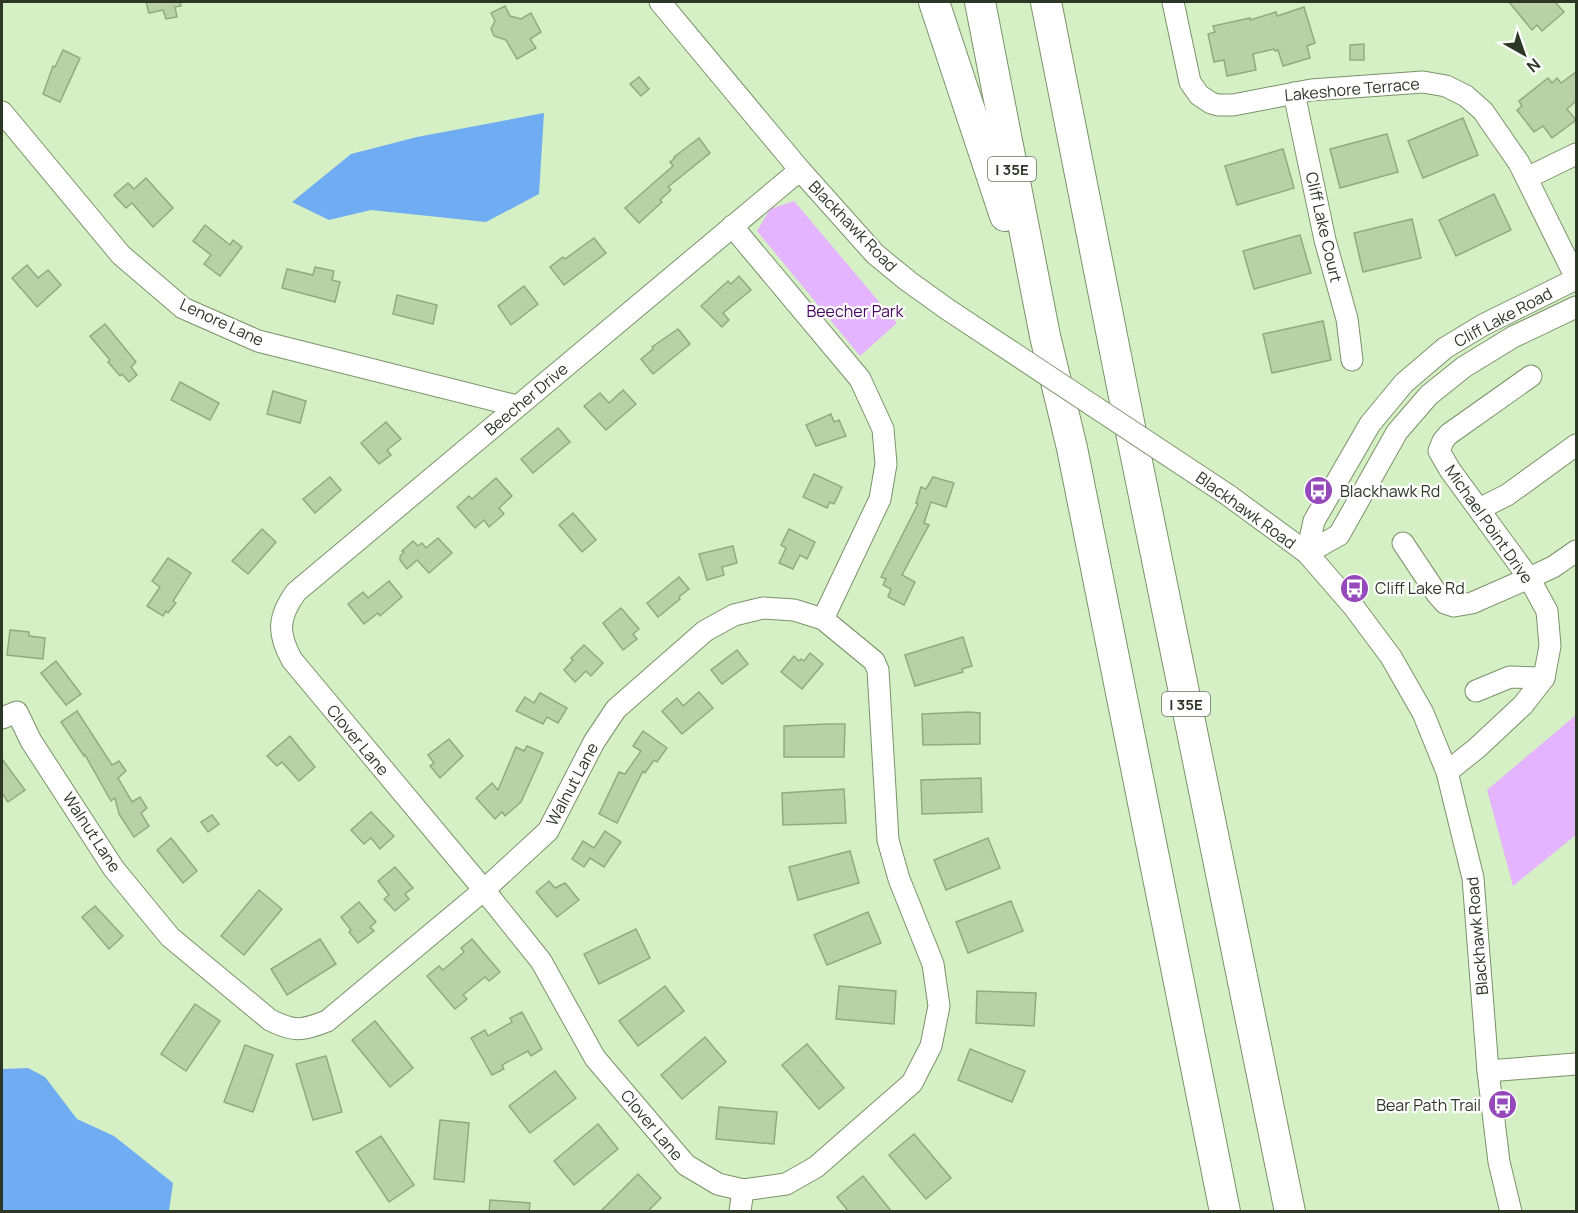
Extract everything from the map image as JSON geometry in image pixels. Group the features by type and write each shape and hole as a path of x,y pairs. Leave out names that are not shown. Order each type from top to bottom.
{"highway":[{"path":"934,2 1045,336"},
{"name":"I 35E","path":"980,2 1045,336 1072,448 1225,1212"},
{"name":"I 35E","path":"1046,2 1290,1212"},
{"path":"1068,2 1084,195"}],"street":[{"name":"Blackhawk Road","path":"660,2 800,170 875,254 947,309 1228,495 1307,553 1353,606 1391,657 1423,713 1448,772 1473,878 1488,1071 1498,1162 1511,1212"},
{"name":"Lakeshore Terrace","path":"1173,2 1188,75 1194,89 1211,103 1226,106 1294,93 1423,82 1446,86 1466,96 1483,111 1517,160 1576,278"},
{"name":"Cliff Lake Court","path":"1294,93 1325,240 1347,319 1352,360"},
{"name":"Lenore Lane","path":"2,112 121,255 183,308 258,341 518,406"},
{"path":"1527,178 1576,154"},
{"name":"Beecher Drive","path":"283,644 280,625 286,606 296,592 800,170"},
{"path":"732,226 860,379 883,429 886,464 880,499 823,619"},
{"name":"Cliff Lake Road","path":"1307,553 1314,521 1370,424 1404,383 1445,348 1483,325 1576,278"},
{"name":"Cliff Lake Road","path":"1307,553 1339,535 1397,432 1430,395 1477,359 1514,337 1576,307"},
{"name":"Michael Point Drive","path":"1448,772 1511,718 1544,678 1550,646 1547,611 1529,578 1450,470 1439,451 1449,434 1531,376"},
{"path":"1479,509 1507,495 1576,445"},
{"path":"1403,543 1437,594 1445,603 1454,606 1472,603 1529,578 1553,567 1576,552"},
{"name":"Walnut Lane","path":"2,718 17,712 31,741 114,869 173,940 270,1020 288,1028 309,1029 327,1021 484,890 548,831 594,742 616,709 705,631 734,615 764,608 794,610 823,619"},
{"name":"Clover Lane","path":"283,644 292,660 541,961 595,1058 686,1166 718,1184 743,1190 786,1184 816,1167 912,1083 931,1046 939,1006 933,964 899,879 888,840 878,670 874,661 823,619"},
{"path":"1476,691 1510,677 1544,678"},
{"path":"1488,1071 1576,1064"},
{"path":"740,1211 743,1190"}],"green space":[{"name":"Beecher Park","path":"794,201 897,323 860,356 757,231 770,209"},
{"path":"1576,715 1576,835 1513,886 1487,790"}],"water":[{"path":"544,113 539,194 486,222 371,210 329,220 292,202 351,154 417,137"},
{"path":"28,1068 45,1077 77,1119 114,1136 173,1183 169,1211 2,1211 2,1069"}],"building":[{"path":"146,2 180,2 181,6 175,7 177,17 166,19 163,10 149,13"},
{"path":"1509,2 1555,2 1564,12 1542,31 1537,25 1532,30"},
{"path":"505,6 510,16 521,19 531,13 541,32 530,39 536,48 517,59 506,40 494,36 491,29 495,21 491,13"},
{"path":"1304,7 1315,43 1307,46 1310,58 1283,66 1278,50 1274,49 1253,54 1256,70 1227,76 1224,60 1214,62 1208,34 1215,32 1213,26 1250,18 1250,20 1276,12 1277,16"},
{"path":"1364,44 1364,60 1350,60 1350,45"},
{"path":"63,50 80,58 60,102 43,94 53,66 55,67"},
{"path":"1576,72 1576,101 1567,109 1576,120 1552,138 1543,126 1534,132 1517,110 1522,106 1519,101 1548,78 1552,83 1557,78 1561,83"},
{"path":"639,77 649,89 641,96 630,84"},
{"path":"1463,118 1478,155 1423,178 1408,141"},
{"path":"1387,134 1398,172 1340,188 1330,149"},
{"path":"699,138 710,153 668,187 671,190 660,200 662,202 639,223 625,208 673,166 670,162 674,157"},
{"path":"1283,149 1294,188 1237,205 1225,166"},
{"path":"146,178 173,208 153,227 132,203 126,208 114,195 128,183 134,189"},
{"path":"1494,194 1511,230 1456,256 1439,220"},
{"path":"1412,219 1421,258 1363,272 1354,233"},
{"path":"205,225 230,245 233,240 242,247 220,276 204,264 211,255 193,241"},
{"path":"1300,235 1311,273 1254,289 1243,251"},
{"path":"594,238 606,253 564,285 550,267"},
{"path":"27,265 38,278 48,270 61,285 37,307 12,278"},
{"path":"315,267 334,271 332,280 340,282 335,302 282,288 287,269 313,275"},
{"path":"739,276 751,290 723,313 729,320 722,327 701,306 728,281 731,284"},
{"path":"524,286 538,304 511,325 498,306"},
{"path":"397,295 437,305 433,324 393,314"},
{"path":"1323,321 1331,360 1272,373 1263,334"},
{"path":"105,324 136,362 131,367 137,375 129,382 122,374 120,376 108,362 110,360 90,336"},
{"path":"678,329 690,344 653,374 641,359 653,349 652,347"},
{"path":"180,382 219,403 210,420 171,400"},
{"path":"623,390 636,404 606,430 584,406 600,393 609,403"},
{"path":"273,391 306,401 300,423 267,414"},
{"path":"831,414 834,422 839,420 846,436 816,446 806,425"},
{"path":"386,422 401,439 387,450 391,455 379,464 361,443"},
{"path":"558,428 570,442 533,473 521,459"},
{"path":"814,474 842,487 834,504 830,502 827,508 803,497"},
{"path":"330,477 341,490 315,513 303,499"},
{"path":"933,477 954,483 946,507 931,502 924,523 929,525 902,575 915,582 904,605 888,597 891,589 883,585 886,579 881,577 918,504 916,503 921,487 926,489"},
{"path":"496,478 512,496 499,508 504,514 489,527 484,520 475,528 457,507 469,496 472,499"},
{"path":"573,513 596,540 582,552 559,525"},
{"path":"262,529 276,542 248,574 232,561"},
{"path":"789,529 815,542 807,559 800,555 793,569 779,563 786,548 781,545"},
{"path":"438,538 452,553 429,573 417,560 407,569 400,560 404,552 402,551 413,541 418,546 422,543 426,548"},
{"path":"733,546 737,563 722,567 724,575 707,580 699,554"},
{"path":"168,558 191,573 173,601 176,603 163,616 147,606 160,587 152,581"},
{"path":"679,577 689,589 658,617 647,603"},
{"path":"389,581 402,597 380,616 378,613 364,624 348,604 363,592 368,598"},
{"path":"621,608 639,629 633,634 637,639 623,650 603,623"},
{"path":"10,630 29,632 29,636 45,638 43,659 7,655"},
{"path":"963,637 972,666 962,669 963,672 915,686 905,655"},
{"path":"584,645 603,663 591,676 586,671 575,682 564,670 573,660 571,658"},
{"path":"737,650 748,664 722,684 711,670"},
{"path":"810,653 823,664 802,689 781,672 794,656 799,661 801,659 804,661"},
{"path":"56,661 81,694 66,705 41,673"},
{"path":"699,692 713,708 682,734 662,711 677,698 683,706"},
{"path":"540,693 567,708 558,723 547,717 543,724 516,711 525,697 534,703"},
{"path":"77,711 112,765 119,761 126,771 118,778 132,802 140,797 147,808 141,813 149,826 134,837 119,814 115,798 111,801 85,755 61,722"},
{"path":"980,713 980,744 923,745 922,714"},
{"path":"845,724 844,757 784,757 784,726"},
{"path":"643,731 667,748 657,762 654,760 645,773 643,771 617,823 599,814 619,772 625,774 641,751 633,746"},
{"path":"290,736 315,767 299,781 282,762 277,766 267,756"},
{"path":"449,739 463,756 440,778 430,766 434,763 428,755"},
{"path":"527,746 543,753 521,802 505,816 502,812 495,819 476,798 492,783 498,790 516,747 524,751"},
{"path":"2,759 25,790 8,802 2,793"},
{"path":"981,778 982,812 922,814 921,780"},
{"path":"844,789 846,823 783,825 782,793"},
{"path":"371,812 394,836 380,849 371,838 364,844 351,830"},
{"path":"212,815 219,824 208,832 201,822"},
{"path":"605,831 621,842 604,867 590,858 584,867 572,859 583,841 594,848"},
{"path":"171,838 197,871 183,883 157,850"},
{"path":"988,838 1000,868 946,890 934,860"},
{"path":"850,851 859,883 798,900 789,867"},
{"path":"395,867 413,888 405,894 409,899 395,911 384,899 389,895 378,881"},
{"path":"549,881 555,888 565,883 579,900 557,917 536,892"},
{"path":"259,890 282,909 244,955 221,936"},
{"path":"1011,901 1023,931 968,953 956,922"},
{"path":"359,902 376,922 370,927 374,931 358,943 341,917"},
{"path":"95,906 123,936 109,949 82,917"},
{"path":"868,912 881,943 827,965 814,935"},
{"path":"636,929 650,958 599,984 584,954"},
{"path":"320,939 336,964 287,995 271,969"},
{"path":"472,939 500,972 489,981 485,977 463,995 467,999 455,1009 427,976 439,966 443,970 464,952 461,948"},
{"path":"665,986 684,1011 638,1046 619,1021"},
{"path":"839,986 896,991 894,1024 836,1019"},
{"path":"977,991 1036,993 1034,1026 976,1023"},
{"path":"195,1004 220,1021 186,1071 161,1054"},
{"path":"522,1012 542,1049 531,1056 528,1051 502,1065 504,1069 492,1075 471,1038 485,1030 488,1036 512,1022 510,1018"},
{"path":"375,1021 413,1068 390,1087 352,1040"},
{"path":"705,1037 726,1062 682,1099 661,1075"},
{"path":"807,1044 844,1088 819,1109 782,1065"},
{"path":"245,1045 273,1055 253,1112 224,1102"},
{"path":"970,1049 1025,1071 1012,1102 958,1080"},
{"path":"326,1056 342,1112 313,1120 296,1064"},
{"path":"555,1071 576,1098 530,1133 509,1106"},
{"path":"719,1107 777,1112 774,1144 716,1139"},
{"path":"440,1120 469,1123 464,1182 434,1179"},
{"path":"598,1124 618,1149 574,1185 554,1161"},
{"path":"914,1134 951,1178 926,1199 889,1155"},
{"path":"381,1136 414,1185 389,1202 356,1152"},
{"path":"638,1174 661,1198 647,1212 600,1212"},
{"path":"863,1176 892,1212 849,1212 837,1197"},
{"path":"490,1200 530,1203 529,1212 489,1212"}],"place":[{"name":"Blackhawk Rd","path":"1319,491"},
{"name":"Cliff Lake Rd","path":"1354,588"},
{"name":"Bear Path Trail","path":"1502,1105"}]}
